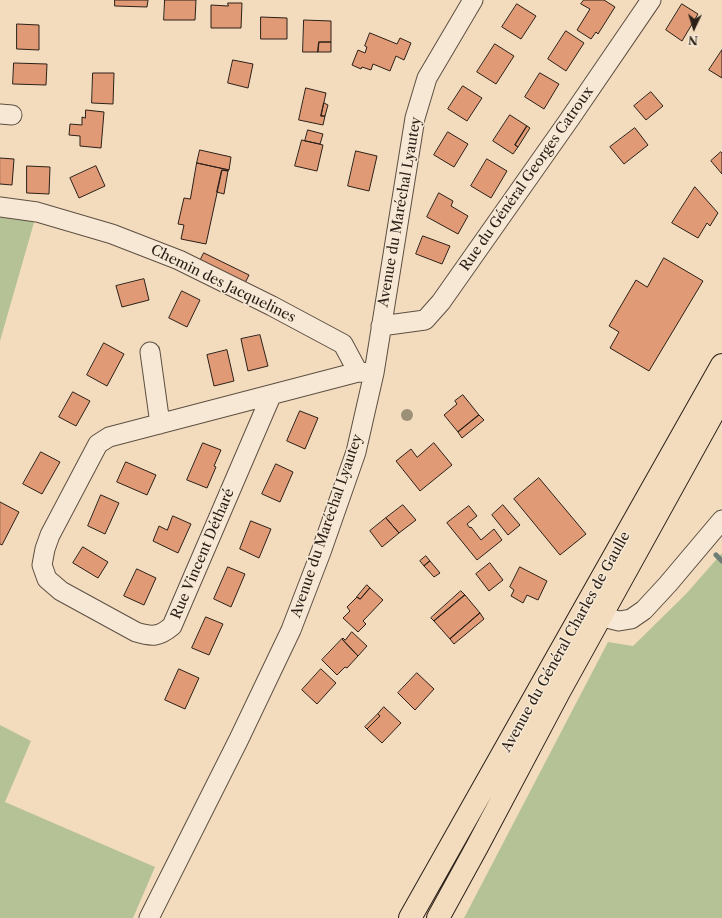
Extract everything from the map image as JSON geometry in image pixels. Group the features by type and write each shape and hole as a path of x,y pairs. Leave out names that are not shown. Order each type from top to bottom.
{"main road":[{"name":"Avenue du Général Charles de Gaulle","path":"438,918 592,614 722,365"},
{"name":"Avenue du Général Charles de Gaulle","path":"410,918 722,397"}],"street":[{"name":"Avenue du Maréchal Lyautey","path":"149,918 239,739 291,630 321,552 356,452 366,373 381,326 415,118 428,78 473,0"},
{"name":"Rue du Général Georges Catroux","path":"381,326 425,320 441,302 651,0"},
{"name":"Chemin des Jacquelines","path":"0,207 37,212 112,234 179,260 272,306 343,344 366,373"},
{"path":"150,352 160,424"},
{"name":"Rue Vincent Détharé","path":"271,396 172,626 165,632 148,636 136,632 61,591 47,579 42,565 45,549 50,535 98,444 109,436 160,424 271,396 366,373"},
{"path":"592,614 619,620 631,619 644,610 722,520"}],"green space":[{"path":"0,207 37,212 0,341"},
{"path":"722,553 722,918 464,918 608,642 633,646 686,594"},
{"path":"0,725 31,741 5,802 155,867 133,918 0,918"}],"building":[{"path":"115,0 148,0 147,7 115,6"},
{"path":"165,0 196,0 195,20 164,20"},
{"path":"584,0 604,0 615,7 598,34 596,32 591,39 577,30 590,9 581,4"},
{"path":"228,3 242,3 241,28 211,28 211,5 228,6"},
{"path":"517,4 536,16 521,39 502,27"},
{"path":"682,4 698,14 682,41 666,30"},
{"path":"261,17 287,18 287,39 261,39"},
{"path":"304,20 331,21 331,42 319,42 318,52 303,52"},
{"path":"17,24 39,25 39,50 17,49"},
{"path":"566,31 584,43 566,71 548,59"},
{"path":"370,33 397,44 400,38 411,43 404,60 396,56 390,71 373,64 371,70 362,67 361,69 352,65 358,50 365,53 367,47 365,46"},
{"path":"319,42 331,42 331,52 318,52"},
{"path":"495,44 514,56 496,84 477,72"},
{"path":"722,50 722,78 709,70"},
{"path":"233,60 253,64 248,88 228,83"},
{"path":"14,63 47,64 46,85 13,84"},
{"path":"93,73 114,73 113,104 92,103"},
{"path":"540,73 559,84 544,109 525,97"},
{"path":"463,86 482,98 467,121 448,109"},
{"path":"306,88 326,93 321,116 325,116 323,125 299,120"},
{"path":"651,92 663,106 646,120 634,106"},
{"path":"324,103 328,105 325,116 321,116"},
{"path":"86,110 104,112 101,148 80,146 80,136 69,135 70,124 82,125 82,117 85,118"},
{"path":"510,115 527,126 515,145 518,147 513,154 493,141"},
{"path":"527,126 530,128 518,147 515,145"},
{"path":"635,128 648,145 624,164 610,147"},
{"path":"308,130 323,134 320,144 305,141"},
{"path":"448,132 468,144 454,167 434,155"},
{"path":"302,140 323,145 317,171 295,166"},
{"path":"200,150 231,157 229,170 197,163"},
{"path":"356,151 377,156 369,191 348,186"},
{"path":"721,152 722,153 722,174 711,161"},
{"path":"0,158 14,159 12,185 0,184"},
{"path":"487,159 507,171 491,198 471,186"},
{"path":"197,163 229,170 222,170 206,244 181,239 184,225 178,224 184,198 190,199"},
{"path":"27,166 50,167 49,194 27,193"},
{"path":"96,166 105,186 79,198 70,178"},
{"path":"222,170 228,171 224,194 217,192"},
{"path":"695,187 718,213 710,226 707,223 698,238 672,223"},
{"path":"439,193 453,201 451,206 468,216 458,234 427,217"},
{"path":"423,236 450,246 442,264 416,254"},
{"path":"204,253 249,275 243,287 198,265"},
{"path":"664,258 703,281 649,371 610,348 619,332 609,326 636,280 647,287"},
{"path":"144,279 149,300 122,307 116,286"},
{"path":"182,291 200,300 187,327 169,318"},
{"path":"260,335 268,366 248,371 241,339"},
{"path":"104,343 124,354 107,386 87,375"},
{"path":"227,350 234,381 214,386 207,355"},
{"path":"73,392 90,401 76,426 59,417"},
{"path":"463,395 479,415 458,432 444,415 457,404 455,401"},
{"path":"300,411 318,418 305,449 287,441"},
{"path":"479,415 484,420 462,438 458,432"},
{"path":"203,443 221,450 207,488 187,480"},
{"path":"434,443 452,465 420,491 396,461 411,449 417,457"},
{"path":"41,452 60,462 42,494 23,484"},
{"path":"126,462 156,475 147,495 117,482"},
{"path":"276,464 293,472 280,502 262,494"},
{"path":"539,478 586,534 560,555 514,499"},
{"path":"101,495 119,503 105,534 88,526"},
{"path":"0,502 19,512 2,545 0,544"},
{"path":"403,505 416,520 399,533 386,518"},
{"path":"503,505 520,525 508,535 492,515"},
{"path":"469,506 477,516 467,524 481,540 494,529 502,540 477,560 447,523"},
{"path":"173,516 191,524 178,553 153,541 159,526 167,530"},
{"path":"386,518 399,533 382,547 370,531"},
{"path":"251,521 271,529 259,558 240,549"},
{"path":"83,547 108,562 98,578 73,563"},
{"path":"426,556 430,561 424,566 420,561"},
{"path":"430,561 440,573 434,577 424,566"},
{"path":"490,563 503,580 489,591 476,574"},
{"path":"228,567 245,574 231,607 214,599"},
{"path":"520,567 547,581 538,600 527,595 523,603 511,596 514,590 510,587"},
{"path":"137,569 156,578 144,605 124,596"},
{"path":"367,585 370,588 360,599 357,597"},
{"path":"370,588 383,600 363,621 366,624 358,632 343,618 350,611 347,607 357,597 360,599"},
{"path":"461,591 465,595 434,621 431,618"},
{"path":"465,595 480,613 450,639 434,621"},
{"path":"480,613 484,619 454,644 450,639"},
{"path":"206,617 223,624 209,655 192,648"},
{"path":"352,632 367,646 358,656 342,639 343,638 345,640"},
{"path":"342,639 358,656 347,668 345,667 337,675 322,660"},
{"path":"179,669 199,678 185,709 165,700"},
{"path":"321,669 336,683 317,704 302,690"},
{"path":"417,673 434,689 415,710 398,693"},
{"path":"384,707 401,723 382,743 367,729 380,716 378,714"},
{"path":"378,714 380,716 367,729 365,727"}],"waterway":[{"path":"716,555 722,561"}]}
